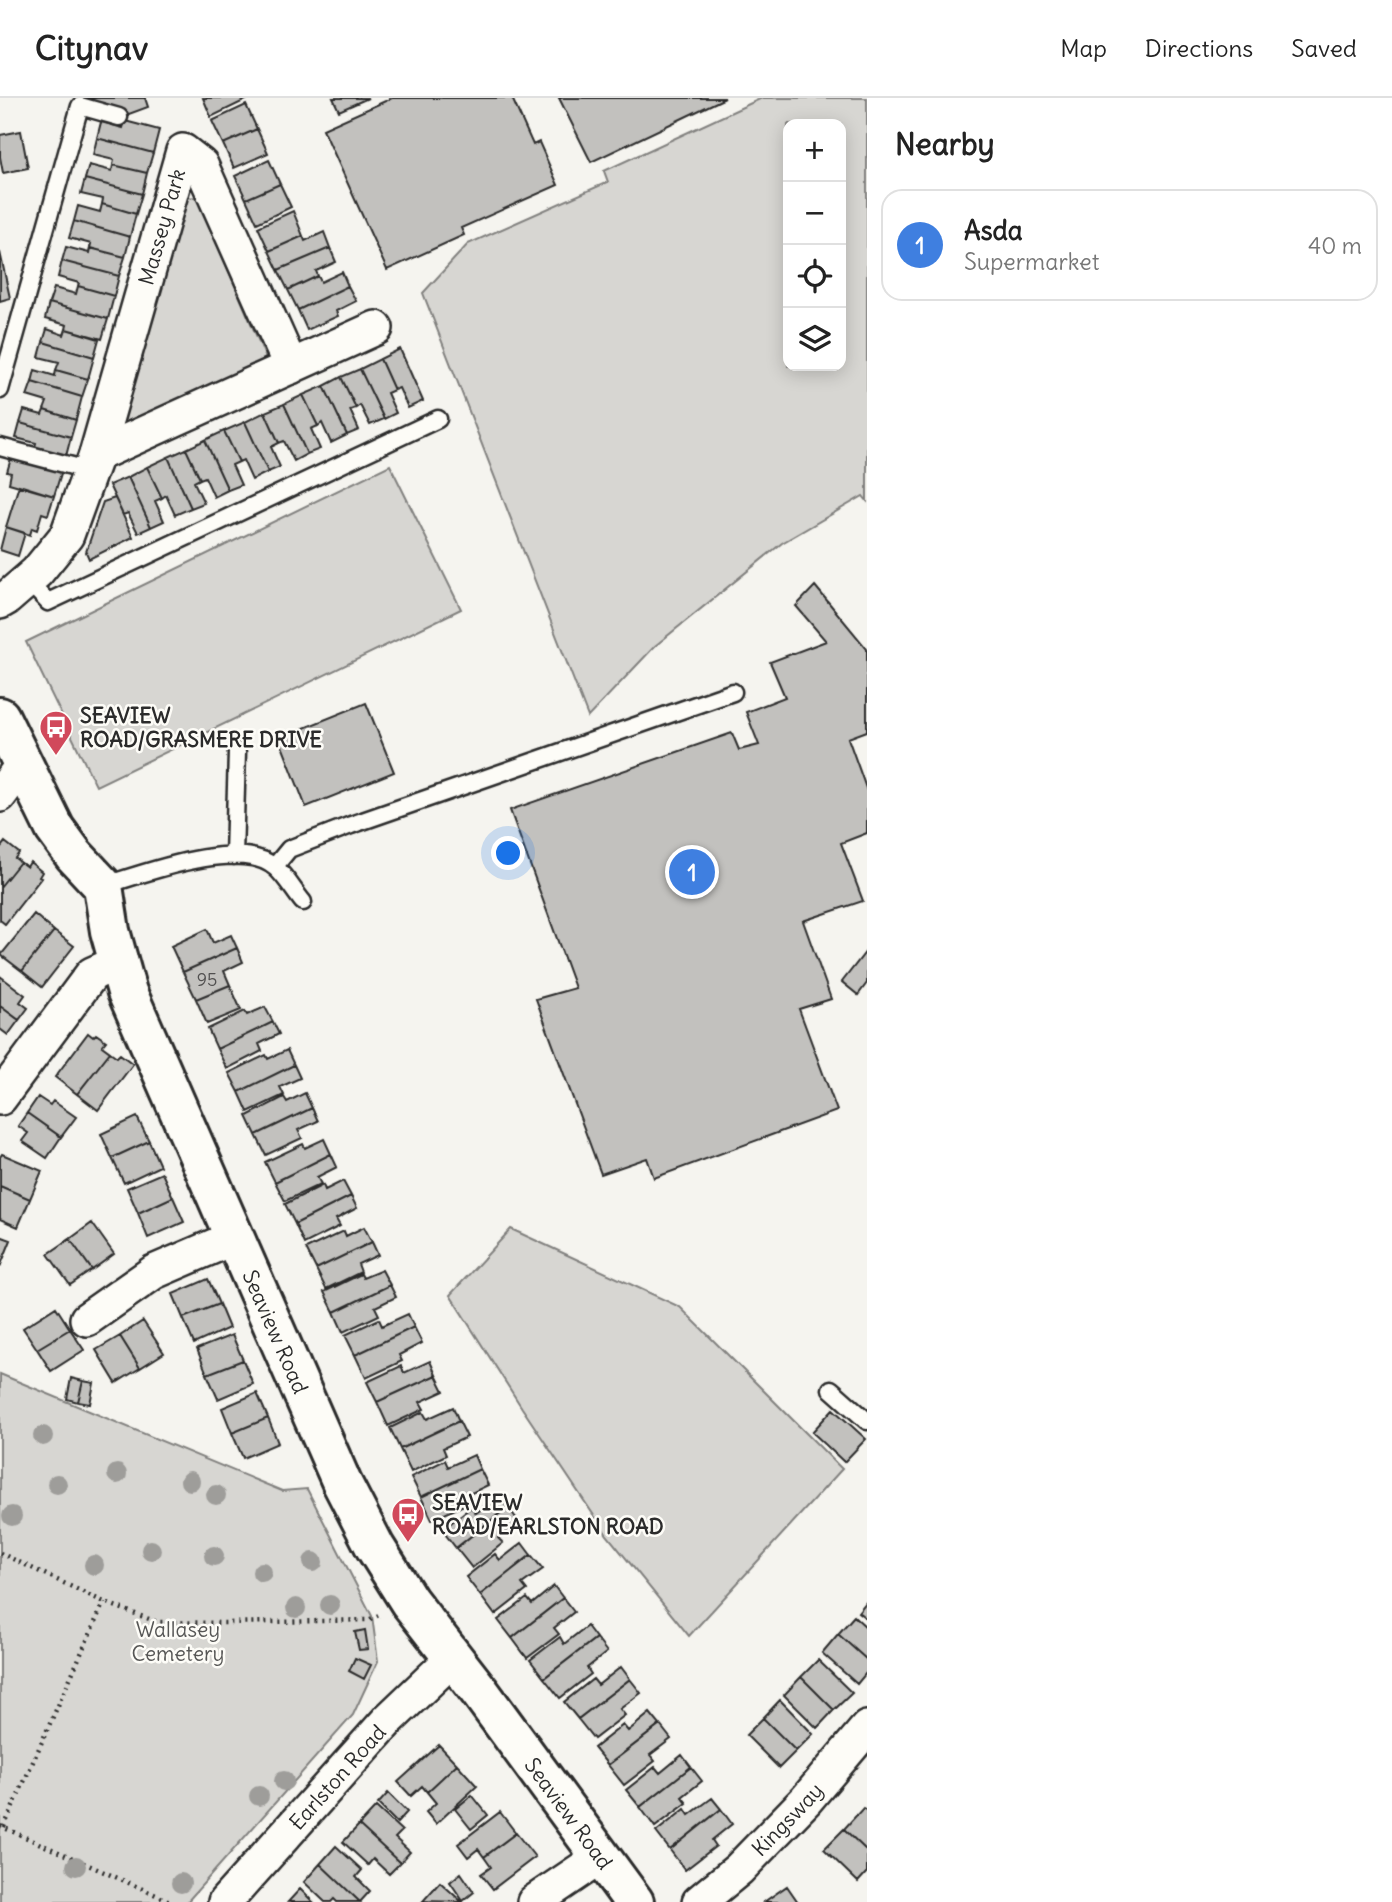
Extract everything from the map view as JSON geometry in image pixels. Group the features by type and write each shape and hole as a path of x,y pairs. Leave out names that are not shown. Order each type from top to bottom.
{"street":[{"name":"Massey Park","path":"0,602 37,572 66,535 94,463 183,151 201,165 290,367"},
{"path":"94,463 376,328"},
{"path":"0,717 55,829 103,887"},
{"path":"0,794 23,764"},
{"name":"Seaview Road","path":"103,887 110,931 127,992 342,1483 375,1547 409,1601 634,1902"},
{"path":"0,1098 92,974 119,962"},
{"path":"87,1319 154,1272 233,1238"},
{"name":"Earlston Road","path":"225,1902 388,1720 453,1658"},
{"name":"Kingsway","path":"699,1902 739,1870 806,1800 867,1728"},
{"path":"534,1902 602,1856"}],"lane":[{"path":"0,390 80,106 119,117"},
{"path":"27,580 48,602 438,419"},
{"path":"0,447 94,463"},
{"path":"275,866 289,849 351,825 733,692"},
{"path":"234,856 237,752"},
{"path":"103,887 181,863 228,855 257,858 275,866 303,902"},
{"path":"831,1389 867,1421"}],"path":[{"path":"0,1553 104,1602 157,1622 368,1620 409,1601"},
{"path":"104,1602 2,1827 172,1902"}],"green space":[{"path":"762,98 867,98 867,501 863,496 782,543 655,646 588,717 423,293 468,244 608,182 604,171"},
{"path":"197,197 268,363 126,429 120,418 183,198"},
{"path":"390,465 461,609 96,786 26,642"},
{"path":"511,1229 680,1307 842,1469 689,1636 607,1535 450,1295"},
{"name":"Wallasey Cemetery","path":"0,1374 282,1491 307,1489 372,1616 378,1661 353,1715 187,1902 0,1902"}],"building":[{"path":"78,98 145,98 148,107 129,114"},
{"path":"203,98 244,98 246,100 211,117"},
{"path":"333,98 368,98 339,111"},
{"path":"392,98 512,98 533,145 539,142 558,185 461,228 464,235 387,270 323,129"},
{"path":"559,98 725,98 591,162"},
{"path":"246,105 257,129 223,144 212,121"},
{"path":"125,121 159,130 153,153 97,138 101,122 123,128"},
{"path":"257,129 268,153 234,168 223,144"},
{"path":"21,131 28,168 3,173 0,135"},
{"path":"97,138 153,153 147,173 113,165 114,160 93,155"},
{"path":"269,160 280,184 246,199 235,176"},
{"path":"89,165 112,171 113,165 147,173 142,194 85,179"},
{"path":"85,179 142,194 136,214 102,204 103,199 81,194"},
{"path":"280,184 291,207 257,223 246,199"},
{"path":"102,204 136,214 130,237 74,221 78,206 100,212"},
{"path":"293,211 303,236 269,251 258,227"},
{"path":"74,221 130,237 125,257 90,248 91,244 69,238"},
{"path":"324,232 330,248 278,270 269,251 303,236 305,241"},
{"path":"66,247 89,253 90,248 125,257 119,276 62,261"},
{"path":"330,248 336,262 316,271 318,276 288,290 278,270"},
{"path":"0,252 10,298 0,301"},
{"path":"62,261 119,276 114,296 58,277"},
{"path":"342,272 348,286 298,310 288,290 318,276 321,282"},
{"path":"78,286 114,296 108,319 49,303 54,288 76,294"},
{"path":"348,286 356,301 336,311 338,316 307,330 298,310"},
{"path":"49,303 108,319 102,339 66,329 67,325 45,319"},
{"path":"47,329 64,335 66,329 99,339 94,357 43,342"},
{"path":"43,342 94,357 88,379 56,370 59,362 39,357"},
{"path":"400,349 423,401 408,408 399,388 394,390 380,359"},
{"path":"380,359 394,390 387,393 396,413 384,419 360,369"},
{"path":"360,369 384,419 370,425 360,405 356,408 341,377"},
{"path":"35,370 55,376 56,370 88,379 82,397 32,382"},
{"path":"341,377 356,408 350,410 359,430 347,435 324,386"},
{"path":"32,382 82,397 76,420 44,410 47,402 27,396"},
{"path":"324,386 347,435 331,443 322,423 318,426 303,395"},
{"path":"303,395 318,426 311,429 320,449 307,454 284,404"},
{"path":"284,404 307,454 294,461 284,441 279,443 265,412"},
{"path":"24,410 42,415 44,410 76,420 71,437 20,423"},
{"path":"265,412 279,443 271,447 280,467 268,472 245,422"},
{"path":"245,422 268,472 252,480 243,460 239,462 224,431"},
{"path":"20,423 71,437 65,460 34,451 36,443 16,438"},
{"path":"224,431 239,462 232,465 241,485 228,490 205,440"},
{"path":"205,440 228,490 214,497 205,477 200,479 186,449"},
{"path":"186,449 200,479 194,482 204,503 191,508 168,457"},
{"path":"12,455 62,470 54,496 9,483 11,473 7,472"},
{"path":"168,457 191,508 175,515 166,495 162,498 147,467"},
{"path":"147,467 162,498 155,501 164,521 151,527 128,477"},
{"path":"128,477 151,527 138,533 128,513 123,515 109,485"},
{"path":"19,485 54,496 48,515 42,513 37,530 32,528 30,535 6,527"},
{"path":"115,498 133,537 89,559 86,552 103,502"},
{"path":"6,527 25,533 18,556 0,550"},
{"path":"815,586 867,649 867,731 848,738 867,791 867,833 841,843 863,901 803,921 831,999 799,1009 837,1111 654,1178 647,1158 601,1174 536,999 575,988 510,810 732,733 739,750 759,745 746,712 785,697 770,662 826,641 796,606"},
{"path":"366,703 394,772 306,807 279,738"},
{"path":"5,842 19,853 15,858 20,862 0,887 0,848"},
{"path":"20,862 27,867 30,862 42,872 39,877 41,878 5,924 0,920 0,887"},
{"path":"34,914 54,931 22,971 1,955"},
{"path":"207,929 213,943 231,935 237,948 183,972 171,946"},
{"path":"54,931 74,946 42,987 22,971"},
{"path":"237,948 243,962 224,971 230,985 196,999 183,972"},
{"path":"867,950 867,983 858,995 842,982"},
{"path":"0,976 25,995 20,1002 28,1008 19,1020 0,1006"},
{"path":"230,985 241,1010 207,1024 196,999"},
{"path":"0,1006 19,1020 8,1035 0,1029"},
{"path":"265,1007 273,1022 217,1049 208,1029 245,1011 247,1015"},
{"path":"273,1022 279,1034 259,1044 262,1051 227,1069 217,1049"},
{"path":"88,1033 93,1037 96,1034 106,1041 102,1046 110,1052 77,1094 55,1077"},
{"path":"287,1050 294,1065 239,1092 229,1073 266,1055 268,1059"},
{"path":"110,1052 117,1057 120,1054 133,1064 98,1110 77,1094"},
{"path":"294,1065 300,1078 280,1087 284,1095 248,1112 239,1092"},
{"path":"305,1093 312,1108 256,1135 247,1116 284,1097 287,1102"},
{"path":"38,1097 50,1105 53,1101 76,1117 61,1137 27,1113"},
{"path":"312,1108 318,1121 298,1130 302,1138 266,1155 256,1135"},
{"path":"27,1113 61,1137 47,1158 22,1141 28,1133 18,1126"},
{"path":"137,1117 149,1141 112,1158 101,1134"},
{"path":"324,1139 331,1154 275,1182 265,1162 303,1144 305,1148"},
{"path":"149,1141 160,1166 124,1183 112,1158"},
{"path":"2,1154 42,1171 30,1199 0,1186"},
{"path":"331,1154 337,1167 317,1177 321,1184 285,1201 275,1182"},
{"path":"162,1173 173,1197 138,1213 127,1188"},
{"path":"343,1181 351,1196 295,1224 285,1204 323,1185 325,1190"},
{"path":"0,1186 30,1199 18,1227 0,1219"},
{"path":"351,1196 357,1208 336,1219 340,1226 304,1244 295,1224"},
{"path":"173,1197 184,1222 148,1238 138,1213"},
{"path":"92,1223 114,1254 92,1270 70,1239"},
{"path":"364,1227 372,1242 316,1269 306,1249 344,1231 346,1236"},
{"path":"0,1236 11,1240 0,1267"},
{"path":"70,1239 92,1270 70,1285 48,1254"},
{"path":"372,1242 378,1255 358,1264 361,1272 326,1289 316,1269"},
{"path":"382,1270 390,1285 334,1312 324,1292 361,1274 363,1278"},
{"path":"208,1279 219,1304 183,1318 173,1294"},
{"path":"390,1285 396,1297 375,1307 379,1315 343,1332 334,1312"},
{"path":"219,1304 229,1328 194,1344 183,1318"},
{"path":"56,1307 70,1329 37,1349 23,1328"},
{"path":"408,1314 414,1327 355,1355 345,1335 379,1319 382,1326"},
{"path":"143,1321 164,1353 140,1368 120,1336"},
{"path":"414,1327 422,1343 399,1355 402,1361 366,1378 355,1355"},
{"path":"70,1329 84,1350 51,1371 37,1349"},
{"path":"232,1335 243,1360 207,1374 197,1349"},
{"path":"120,1336 140,1368 116,1383 96,1350"},
{"path":"243,1360 253,1384 218,1399 207,1374"},
{"path":"430,1361 436,1375 377,1402 367,1382 401,1366 404,1373"},
{"path":"436,1375 444,1391 420,1402 424,1409 388,1426 377,1402"},
{"path":"71,1378 83,1381 78,1402 67,1399"},
{"path":"83,1381 94,1383 90,1404 78,1402"},
{"path":"257,1393 268,1418 232,1433 222,1408"},
{"path":"453,1407 459,1421 400,1449 390,1428 423,1412 427,1419"},
{"path":"833,1409 866,1439 844,1462 812,1432"},
{"path":"268,1418 278,1443 243,1458 232,1433"},
{"path":"459,1421 467,1437 443,1448 446,1455 411,1472 400,1449"},
{"path":"474,1455 480,1469 421,1497 411,1477 445,1460 448,1467"},
{"path":"480,1469 488,1485 465,1496 468,1503 432,1520 421,1497"},
{"path":"498,1496 508,1507 456,1548 442,1530 471,1507 476,1513"},
{"path":"508,1507 519,1522 498,1538 503,1543 472,1568 456,1548"},
{"path":"522,1543 531,1555 480,1595 466,1577 495,1554 500,1560"},
{"path":"531,1555 543,1569 522,1584 527,1590 495,1615 480,1595"},
{"path":"554,1586 563,1598 512,1638 498,1620 527,1598 532,1604"},
{"path":"563,1598 574,1612 554,1628 559,1634 527,1658 512,1638"},
{"path":"867,1601 867,1619 858,1612"},
{"path":"854,1616 867,1628 867,1660 838,1634"},
{"path":"587,1626 596,1638 544,1678 530,1660 560,1637 564,1644"},
{"path":"365,1630 368,1649 359,1650 355,1632"},
{"path":"838,1634 867,1660 867,1672 857,1684 822,1653"},
{"path":"596,1638 607,1652 587,1668 591,1674 560,1698 544,1678"},
{"path":"355,1658 371,1665 364,1679 349,1671"},
{"path":"818,1660 852,1693 834,1710 801,1677"},
{"path":"621,1667 630,1679 578,1719 564,1702 593,1679 598,1685"},
{"path":"801,1677 834,1710 817,1728 784,1695"},
{"path":"630,1679 641,1693 620,1709 625,1715 594,1739 578,1719"},
{"path":"780,1700 813,1734 796,1751 763,1718"},
{"path":"650,1713 660,1725 608,1765 594,1748 623,1725 628,1731"},
{"path":"763,1718 796,1751 779,1768 746,1735"},
{"path":"660,1725 671,1739 650,1755 655,1761 624,1785 608,1765"},
{"path":"439,1745 457,1764 427,1792 422,1786 411,1796 398,1782"},
{"path":"682,1755 691,1767 640,1807 626,1790 655,1767 660,1773"},
{"path":"457,1764 477,1786 436,1824 426,1812 436,1803 427,1792"},
{"path":"691,1767 702,1781 682,1797 687,1803 655,1827 640,1807"},
{"path":"388,1793 407,1812 397,1823 378,1804"},
{"path":"472,1795 488,1815 471,1829 455,1809"},
{"path":"712,1798 721,1809 670,1850 656,1832 685,1809 689,1815"},
{"path":"376,1807 402,1831 395,1838 410,1852 400,1863 359,1825"},
{"path":"863,1808 867,1811 867,1851 844,1829"},
{"path":"721,1809 732,1824 712,1840 716,1846 685,1870 670,1850"},
{"path":"500,1812 516,1833 484,1857 478,1849 468,1857 458,1844"},
{"path":"359,1825 400,1863 389,1874 373,1859 368,1865 343,1842"},
{"path":"844,1829 867,1851 867,1872 858,1882 824,1849"},
{"path":"516,1833 535,1857 493,1889 481,1874 491,1867 484,1857"},
{"path":"336,1846 362,1870 356,1877 370,1891 360,1902 320,1864"},
{"path":"320,1864 360,1902 337,1902 334,1899 325,1902 304,1882"},
{"path":"461,1873 474,1892 463,1901 450,1882"},
{"path":"440,1882 462,1902 423,1901"},
{"path":"787,1886 798,1902 764,1902"},
{"path":"300,1889 313,1902 288,1902"}],"place":[{"name":"SEAVIEW ROAD/GRASMERE DRIVE","path":"56,757"},
{"name":"Asda","path":"692,872"},
{"name":"SEAVIEW ROAD/EARLSTON ROAD","path":"408,1544"}]}
